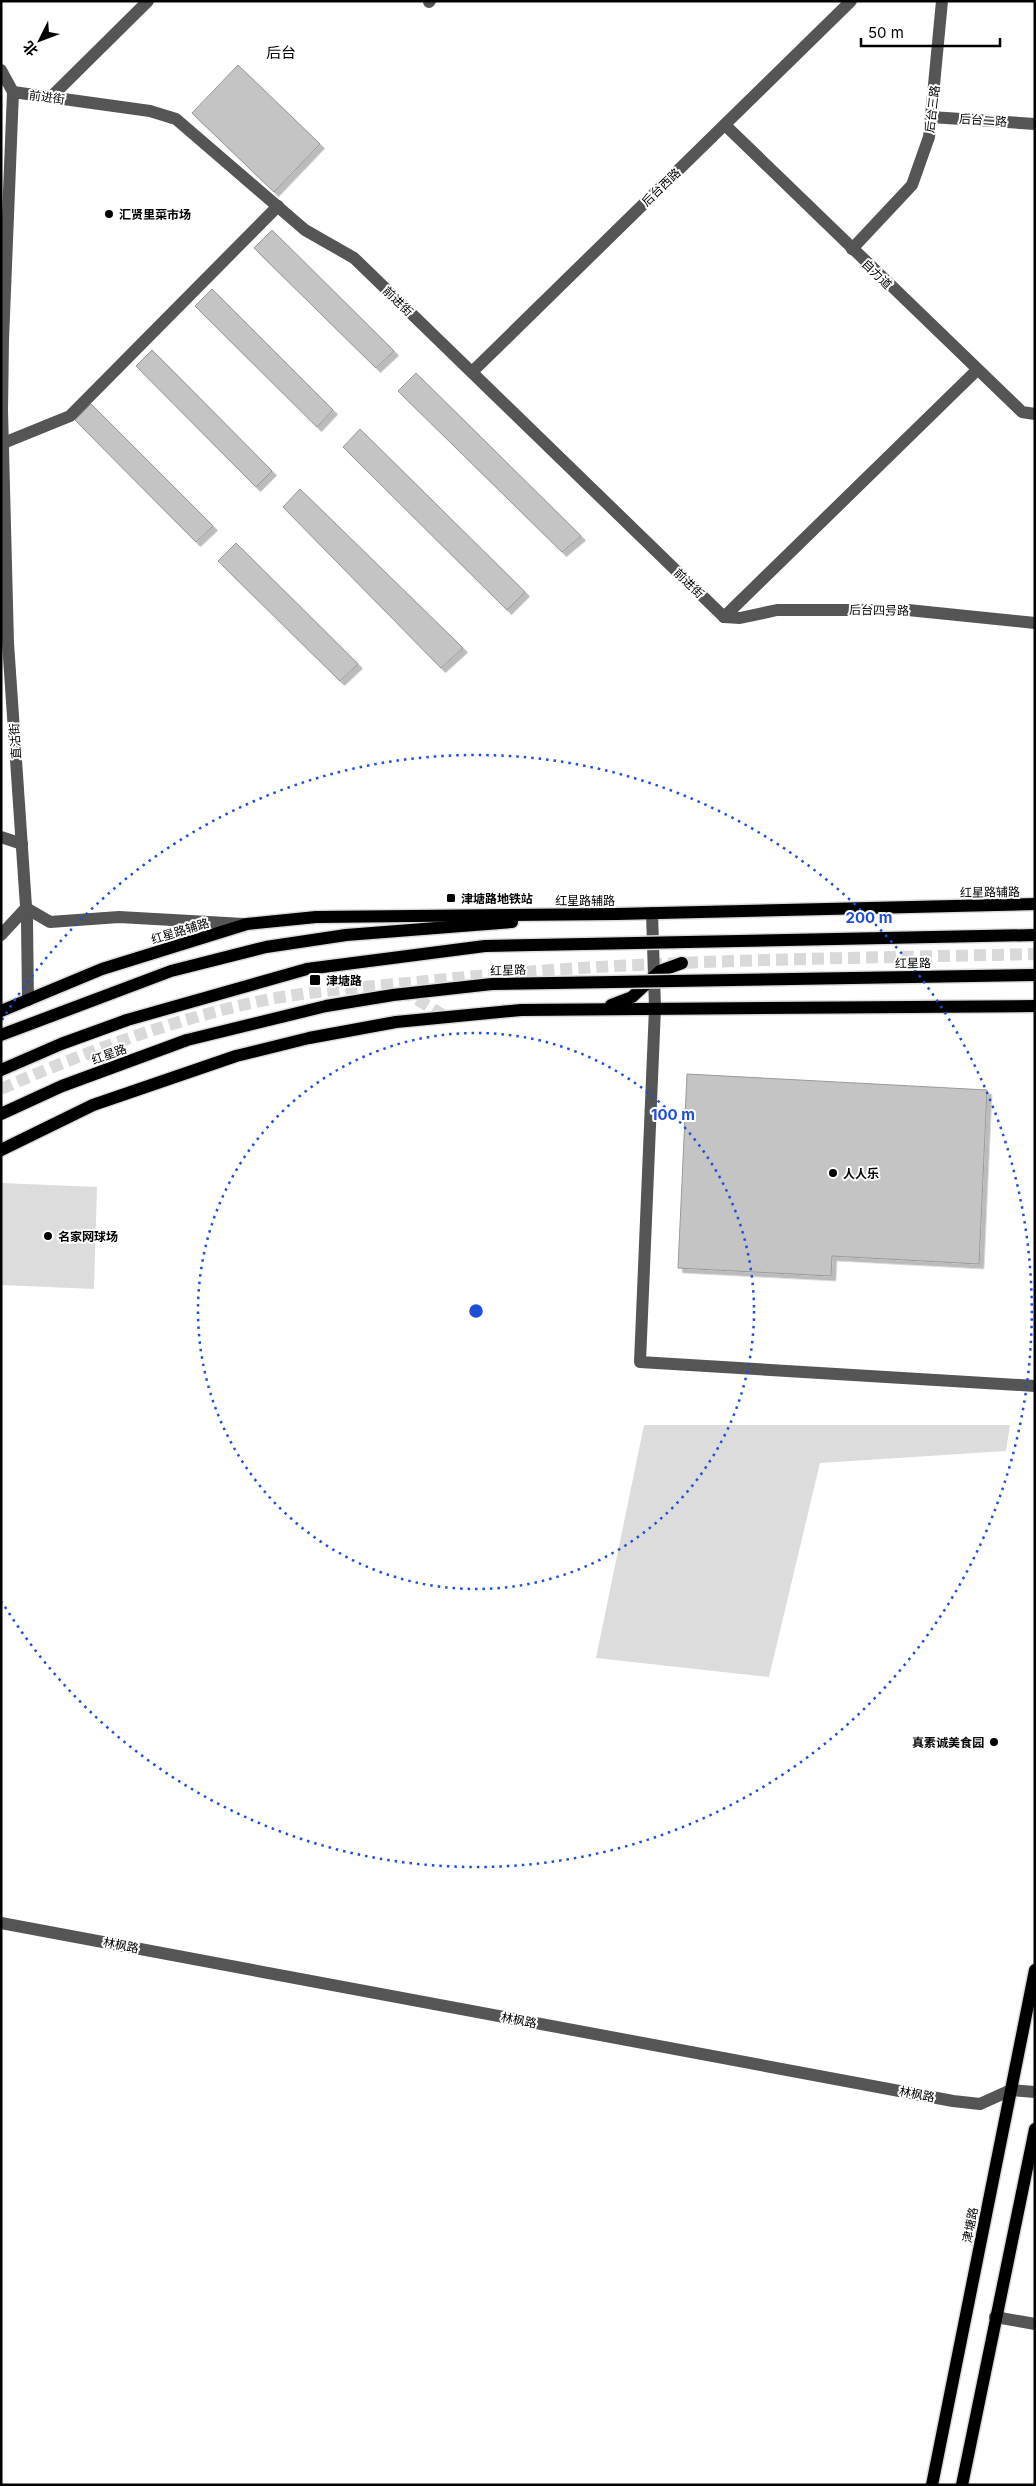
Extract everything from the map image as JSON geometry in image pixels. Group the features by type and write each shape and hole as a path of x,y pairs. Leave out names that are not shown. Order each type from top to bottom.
{"main road":[{"name":"红星路辅路","path":"1,1011 102,969 247,924 316,916 616,914 1035,904"},
{"path":"1,1035 171,971 266,948 346,935 616,914"},
{"name":"红星路","path":"1,1070 61,1044 127,1020 317,968 485,946 1035,935"},
{"path":"602,1009 632,997 655,975 682,963"},
{"name":"红星路","path":"1,1114 62,1086 187,1040 326,1006 393,995 492,984 1035,975"},
{"path":"1,1150 93,1105 236,1056 309,1038 396,1022 521,1010 1035,1006"},
{"name":"津塘路","path":"932,2485 1035,1970"},
{"path":"962,2485 1035,2129"}],"street":[{"path":"51,97 148,1"},
{"name":"后台西路","path":"472,372 851,1"},
{"name":"后台三路","path":"852,249 912,185 929,137 942,1"},
{"path":"1,70 13,92"},
{"name":"前进街","path":"13,92 150,111 176,119 305,230 354,258 724,617"},
{"name":"直沽街","path":"13,92 3,340 2,445 5,642 22,844 26,908 28,1000"},
{"name":"后台二路","path":"931,117 1035,124"},
{"name":"自力道","path":"724,125 1022,412 1035,414"},
{"path":"2,445 70,416 278,206"},
{"path":"724,617 977,370"},
{"name":"后台四号路","path":"724,617 740,618 777,610 908,610 1035,623"},
{"path":"1,837 22,844"},
{"path":"1,935 7,932 26,908 50,922 120,917 247,924"},
{"path":"652,913 655,1008 640,1362 1035,1386"},
{"name":"林枫路","path":"1,1923 953,2100 980,2104 1011,2090 1035,2092"},
{"path":"996,2317 1035,2324"}],"shaded area":[{"name":"名家网球场","path":"1,1183 97,1187 94,1289 1,1285"},
{"path":"644,1425 1010,1425 1006,1451 820,1463 769,1677 596,1658"}],"building":[{"path":"238,65 320,144 274,192 192,113"},
{"path":"272,230 394,351 376,368 254,248"},
{"path":"212,289 333,410 317,427 195,306"},
{"path":"152,350 272,471 256,487 136,366"},
{"path":"416,373 581,536 562,552 398,391"},
{"path":"91,404 213,526 196,542 75,420"},
{"path":"360,429 525,592 507,610 343,447"},
{"path":"300,489 463,648 441,668 283,507"},
{"path":"236,543 358,664 340,681 218,561"},
{"name":"人人乐","path":"687,1074 987,1090 979,1264 832,1256 831,1276 678,1268"}],"tunnel":[{"path":"1,1089 63,1063 158,1028 256,1002 316,992 495,974 649,964 1035,954"},
{"path":"402,990 446,1017"}],"place":[{"name":"汇贤里菜市场","path":"109,214"},
{"name":"津塘路地铁站","path":"451,898"},
{"name":"津塘路","path":"315,980"},
{"name":"人人乐","path":"833,1173"},
{"name":"名家网球场","path":"48,1236"},
{"name":"真素诚美食园","path":"994,1742"}],"district":[{"name":"后台","path":"281,52"}]}
